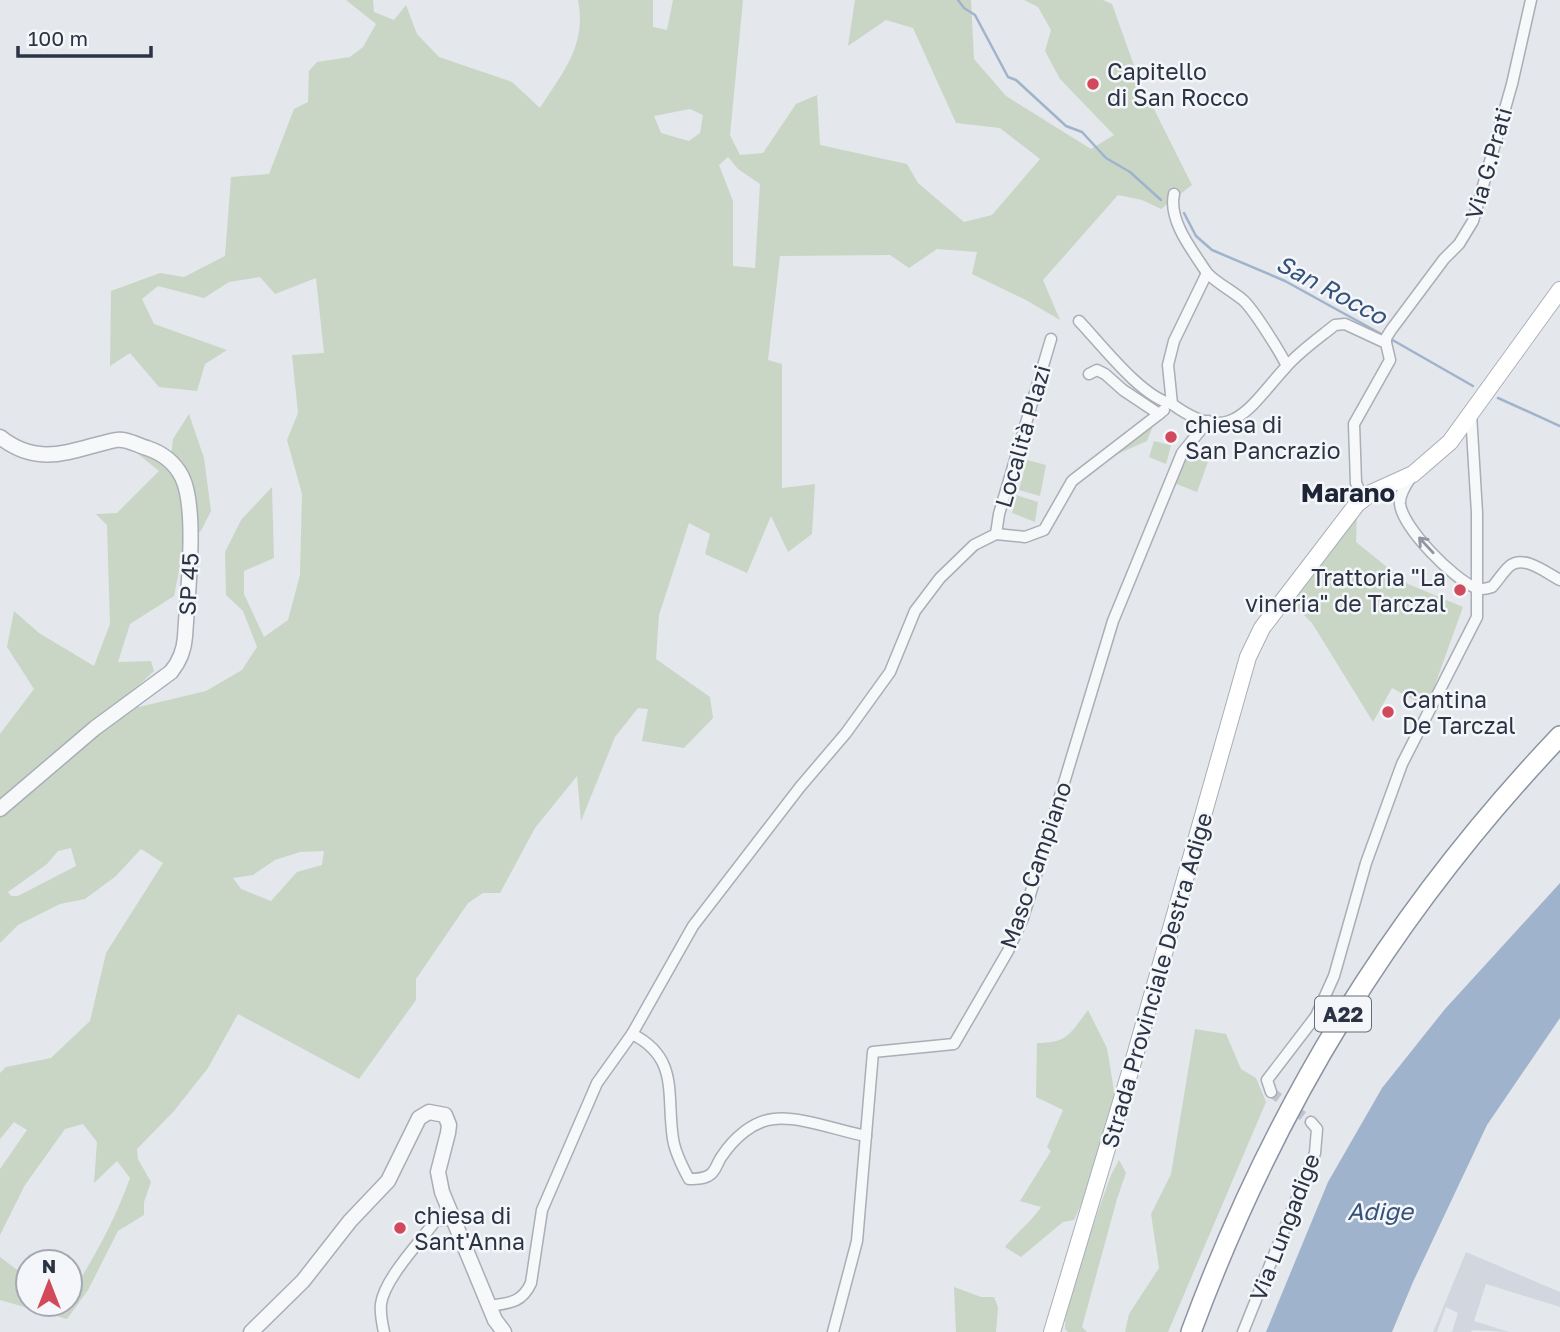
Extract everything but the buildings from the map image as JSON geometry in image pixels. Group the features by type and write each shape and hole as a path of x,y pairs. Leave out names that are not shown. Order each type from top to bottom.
{"highway":[{"name":"A22","path":"1191,1332 1241,1209 1280,1127 1335,1027 1443,871 1560,736"},
{"name":"A22","path":"1203,1332 1252,1212 1296,1119 1333,1054 1394,957 1426,914 1477,848 1560,754"}],"main road":[{"path":"1363,498 1413,474 1450,442 1560,290"},
{"name":"Strada Provinciale Destra Adige","path":"1052,1332 1122,1100 1248,657 1262,628 1363,498"}],"street":[{"name":"Via G.Prati","path":"1388,337 1444,259 1460,244 1473,221 1512,84 1531,0"},
{"path":"1174,194 1173,209 1176,221 1207,273 1218,284 1245,301 1281,352 1287,366"},
{"path":"1172,404 1168,365 1174,341 1207,273"},
{"path":"1079,321 1110,356 1146,390 1181,411 1208,421 1227,423 1241,416 1256,403 1287,366 1335,325 1345,324 1388,337 1390,360 1354,424 1356,483 1363,498"},
{"name":"Località Plazi","path":"996,534 999,514 1051,339"},
{"path":"1090,374 1097,370 1105,374 1123,390 1159,414"},
{"path":"489,1306 514,1303 526,1294 531,1283 542,1210 597,1083 632,1034 693,926 800,787 846,733 890,672 915,611 940,578 974,545 996,534 1025,537 1044,530 1072,481 1172,404"},
{"path":"1270,1092 1267,1080 1316,1016 1334,976 1366,863 1402,764 1477,617 1477,513 1471,414"},
{"name":"Maso Campiano","path":"832,1332 857,1241 873,1052 954,1044 1008,951 1023,918 1104,648 1127,583 1182,453 1208,421"},
{"name":"SP 45","path":"0,437 15,449 43,455 68,454 120,439 155,450 173,463 184,479 190,528 184,651 178,663 171,672 95,728 0,809"},
{"path":"1413,474 1401,494 1400,504 1406,520 1462,581 1478,589 1492,587 1511,565 1519,562 1527,563 1560,580"},
{"path":"632,1034 649,1042 659,1054 667,1071 673,1140 690,1180 712,1174 724,1153 758,1122 776,1119 799,1121 866,1136"},
{"path":"251,1332 303,1281 350,1221 388,1181 415,1124 423,1114 429,1112 445,1115 449,1125 438,1172 442,1192 495,1320 504,1332"},
{"name":"Via Lungadige","path":"1243,1332 1315,1153 1317,1129 1311,1122"},
{"path":"384,1332 380,1308 391,1279 436,1220 453,1220"}],"shaded area":[{"path":"1466,1252 1560,1292 1560,1307 1486,1284 1474,1321 1509,1332 1452,1332 1458,1313 1446,1307 1437,1332 1433,1332"}],"green space":[{"path":"346,0 373,0 374,12 394,20 406,5 417,34 439,57 512,82 540,108 565,70 576,44 580,16 578,0 653,0 653,27 667,30 673,0 743,0 730,135 740,155 763,153 796,104 817,95 820,145 907,164 918,183 964,222 992,215 1040,159 1000,128 956,123 913,28 886,20 848,46 855,0 971,0 974,59 1006,96 1091,149 1114,135 1060,79 1045,51 1051,30 1038,7 1024,0 1103,0 1112,4 1146,99 1152,105 1192,185 1161,209 1142,200 1118,195 1043,280 1060,320 972,274 977,252 937,249 909,268 890,255 780,256 768,360 782,364 782,488 815,484 812,534 788,552 771,516 747,573 705,554 710,534 689,523 659,615 656,659 710,697 713,718 684,748 642,741 648,709 638,708 615,737 581,821 577,776 535,828 500,893 483,893 468,903 416,979 416,1000 359,1079 238,1014 208,1068 174,1111 137,1149 138,1159 151,1182 144,1202 144,1215 118,1231 84,1296 84,1272 119,1206 130,1178 117,1161 94,1183 97,1142 83,1124 65,1129 25,1185 0,1235 0,1169 27,1130 14,1122 0,1139 0,1073 6,1067 51,1058 90,1021 106,953 163,863 141,849 116,876 85,899 60,904 18,925 0,943 0,734 34,689 7,647 14,611 39,633 94,666 110,624 107,525 96,514 117,513 159,471 132,449 170,466 173,439 189,414 204,458 211,511 202,529 182,556 174,596 130,624 118,662 151,661 154,671 121,702 139,707 206,691 242,670 257,647 243,611 226,595 225,552 241,520 272,487 274,558 244,571 244,594 264,637 288,620 300,575 302,494 287,440 298,413 292,355 324,353 316,278 275,294 260,277 229,282 204,298 158,286 142,299 154,324 227,350 205,364 197,391 159,387 130,353 110,366 111,291 160,273 184,277 225,256 231,177 269,174 294,109 308,102 309,71 317,62 350,57 363,47 376,24","holes":["690,109 703,115 700,133 689,141 661,133 654,116","728,157 738,169 760,184 755,268 733,266 733,201 719,165","71,848 76,866 18,896 11,896 8,892 47,864 58,851","324,851 322,865 297,872 271,901 241,889 233,878 253,875 275,860 300,852"]},
{"path":"1155,421 1147,441 1102,461"},
{"path":"1168,440 1172,442 1166,464 1149,457 1154,441 1166,444"},
{"path":"1186,453 1208,462 1197,492 1174,483"},
{"path":"1027,460 1046,465 1040,496 1019,490"},
{"path":"1016,495 1038,502 1035,522 1012,513"},
{"path":"1357,515 1356,542 1408,584 1463,607 1427,707 1392,688 1373,722 1312,623 1290,601"},
{"path":"1088,1010 1107,1048 1115,1097 1086,1193 1074,1220 1063,1222 1021,1257 1005,1247 1041,1207 1020,1201 1051,1151 1047,1147 1063,1110 1036,1097 1037,1043 1062,1039 1072,1031"},
{"path":"1195,1029 1226,1034 1241,1069 1256,1078 1266,1102 1168,1332 1125,1332 1129,1314 1159,1268 1151,1214 1171,1174"},
{"path":"1119,1160 1126,1173 1082,1327 1087,1332 1068,1332 1065,1329 1066,1302 1111,1175"},
{"path":"0,1257 14,1268 14,1304 0,1300"},
{"path":"954,1287 981,1297 994,1297 998,1307 996,1332 956,1332"}],"water":[{"name":"Adige","path":"1560,883 1560,1018 1487,1125 1392,1332 1266,1332 1328,1182 1382,1088 1445,1009"}],"waterway":[{"name":"San Rocco","path":"958,0 975,15 1008,77 1016,80 1066,126 1082,132 1106,158 1130,172 1161,200"},
{"name":"San Rocco","path":"1184,213 1196,236 1212,250 1285,281 1383,335"},
{"name":"San Rocco","path":"1389,338 1473,386"},
{"path":"1498,398 1560,426"}],"tunnel":[{"path":"1271,1092 1311,1122"}],"place":[{"name":"Capitello di San Rocco","path":"1093,84"},
{"name":"chiesa di San Pancrazio","path":"1171,437"},
{"name":"Trattoria \"La vineria\" de Tarczal","path":"1460,590"},
{"name":"Cantina De Tarczal","path":"1388,712"},
{"name":"chiesa di Sant'Anna","path":"400,1228"}],"district":[{"name":"Marano","path":"1348,492"}]}
